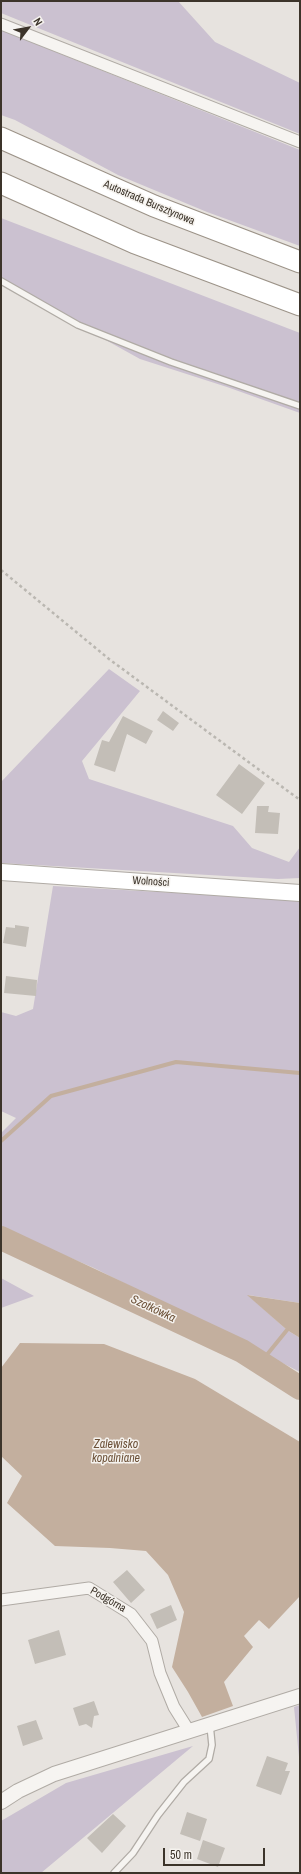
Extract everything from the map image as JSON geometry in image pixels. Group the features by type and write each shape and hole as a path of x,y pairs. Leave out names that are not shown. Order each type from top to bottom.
{"highway":[{"name":"Autostrada Bursztynowa","path":"1,138 154,206 300,262"},
{"path":"1,183 135,243 300,305"}],"main road":[{"name":"Wolności","path":"1,872 300,893"}],"street":[{"path":"1,24 300,142"},
{"name":"Podgórna","path":"1,1600 89,1588 131,1614 152,1641 160,1673 174,1707 189,1731"},
{"path":"1,1802 18,1791 54,1774 300,1696"}],"lane":[{"path":"1,281 78,325 171,362 300,406"},
{"path":"114,1873 133,1853 158,1815 184,1782 209,1758 212,1745 210,1725"}],"path":[{"path":"1,570 109,659 300,800"}],"shaded area":[{"path":"1,1 178,1 215,42 300,83 300,134 1,13"},
{"path":"1,30 300,150 300,246 207,212 118,175 15,120 1,115"},
{"path":"1,218 300,333 300,413 227,387 140,359 1,282"},
{"path":"109,669 140,691 82,761 89,779 233,826 252,848 289,862 300,847 300,878 278,879 1,863 1,782"},
{"path":"53,886 300,900 300,1303 248,1295 287,1330 300,1338 300,1372 94,1268 1,1228 1,1133 16,1118 1,1111 1,1012 16,1016 33,1009"},
{"path":"1,1278 34,1296 1,1308"},
{"path":"300,1705 300,1767 294,1707"},
{"path":"193,1746 41,1873 1,1873 1,1821 66,1783"}],"water":[{"path":"247,1295 300,1303 300,1338 287,1330"},
{"name":"Zalewisko kopalniane","path":"20,1343 104,1344 195,1379 300,1442 300,1596 269,1629 259,1620 244,1636 253,1647 224,1682 233,1706 202,1717 172,1667 184,1612 168,1575 146,1551 55,1546 7,1503 22,1476 1,1456 1,1368"}],"building":[{"path":"163,711 179,723 173,731 157,720"},
{"path":"123,716 153,731 146,744 127,734 115,772 94,765 102,740 109,742"},
{"path":"239,764 265,783 242,814 216,795"},
{"path":"257,806 269,806 268,812 280,813 278,834 255,833"},
{"path":"15,925 29,927 26,947 3,943 6,927 15,928"},
{"path":"6,976 37,980 36,996 4,993"},
{"path":"127,1570 145,1590 131,1603 113,1582"},
{"path":"171,1605 177,1620 157,1629 150,1614"},
{"path":"59,1630 66,1655 35,1664 28,1640"},
{"path":"94,1701 99,1715 94,1716 92,1728 86,1724 79,1726 73,1708"},
{"path":"36,1720 43,1739 23,1746 17,1726"},
{"path":"267,1756 288,1763 285,1771 290,1771 281,1795 256,1786"},
{"path":"187,1812 207,1819 200,1841 180,1834"},
{"path":"113,1814 126,1826 102,1853 87,1838"},
{"path":"203,1840 225,1848 218,1867 197,1859"}],"waterway":[{"path":"1,1141 51,1096 176,1062 300,1073"},
{"name":"Szotkówka","path":"1,1238 242,1351 300,1388"},
{"path":"261,1362 287,1330"}]}
